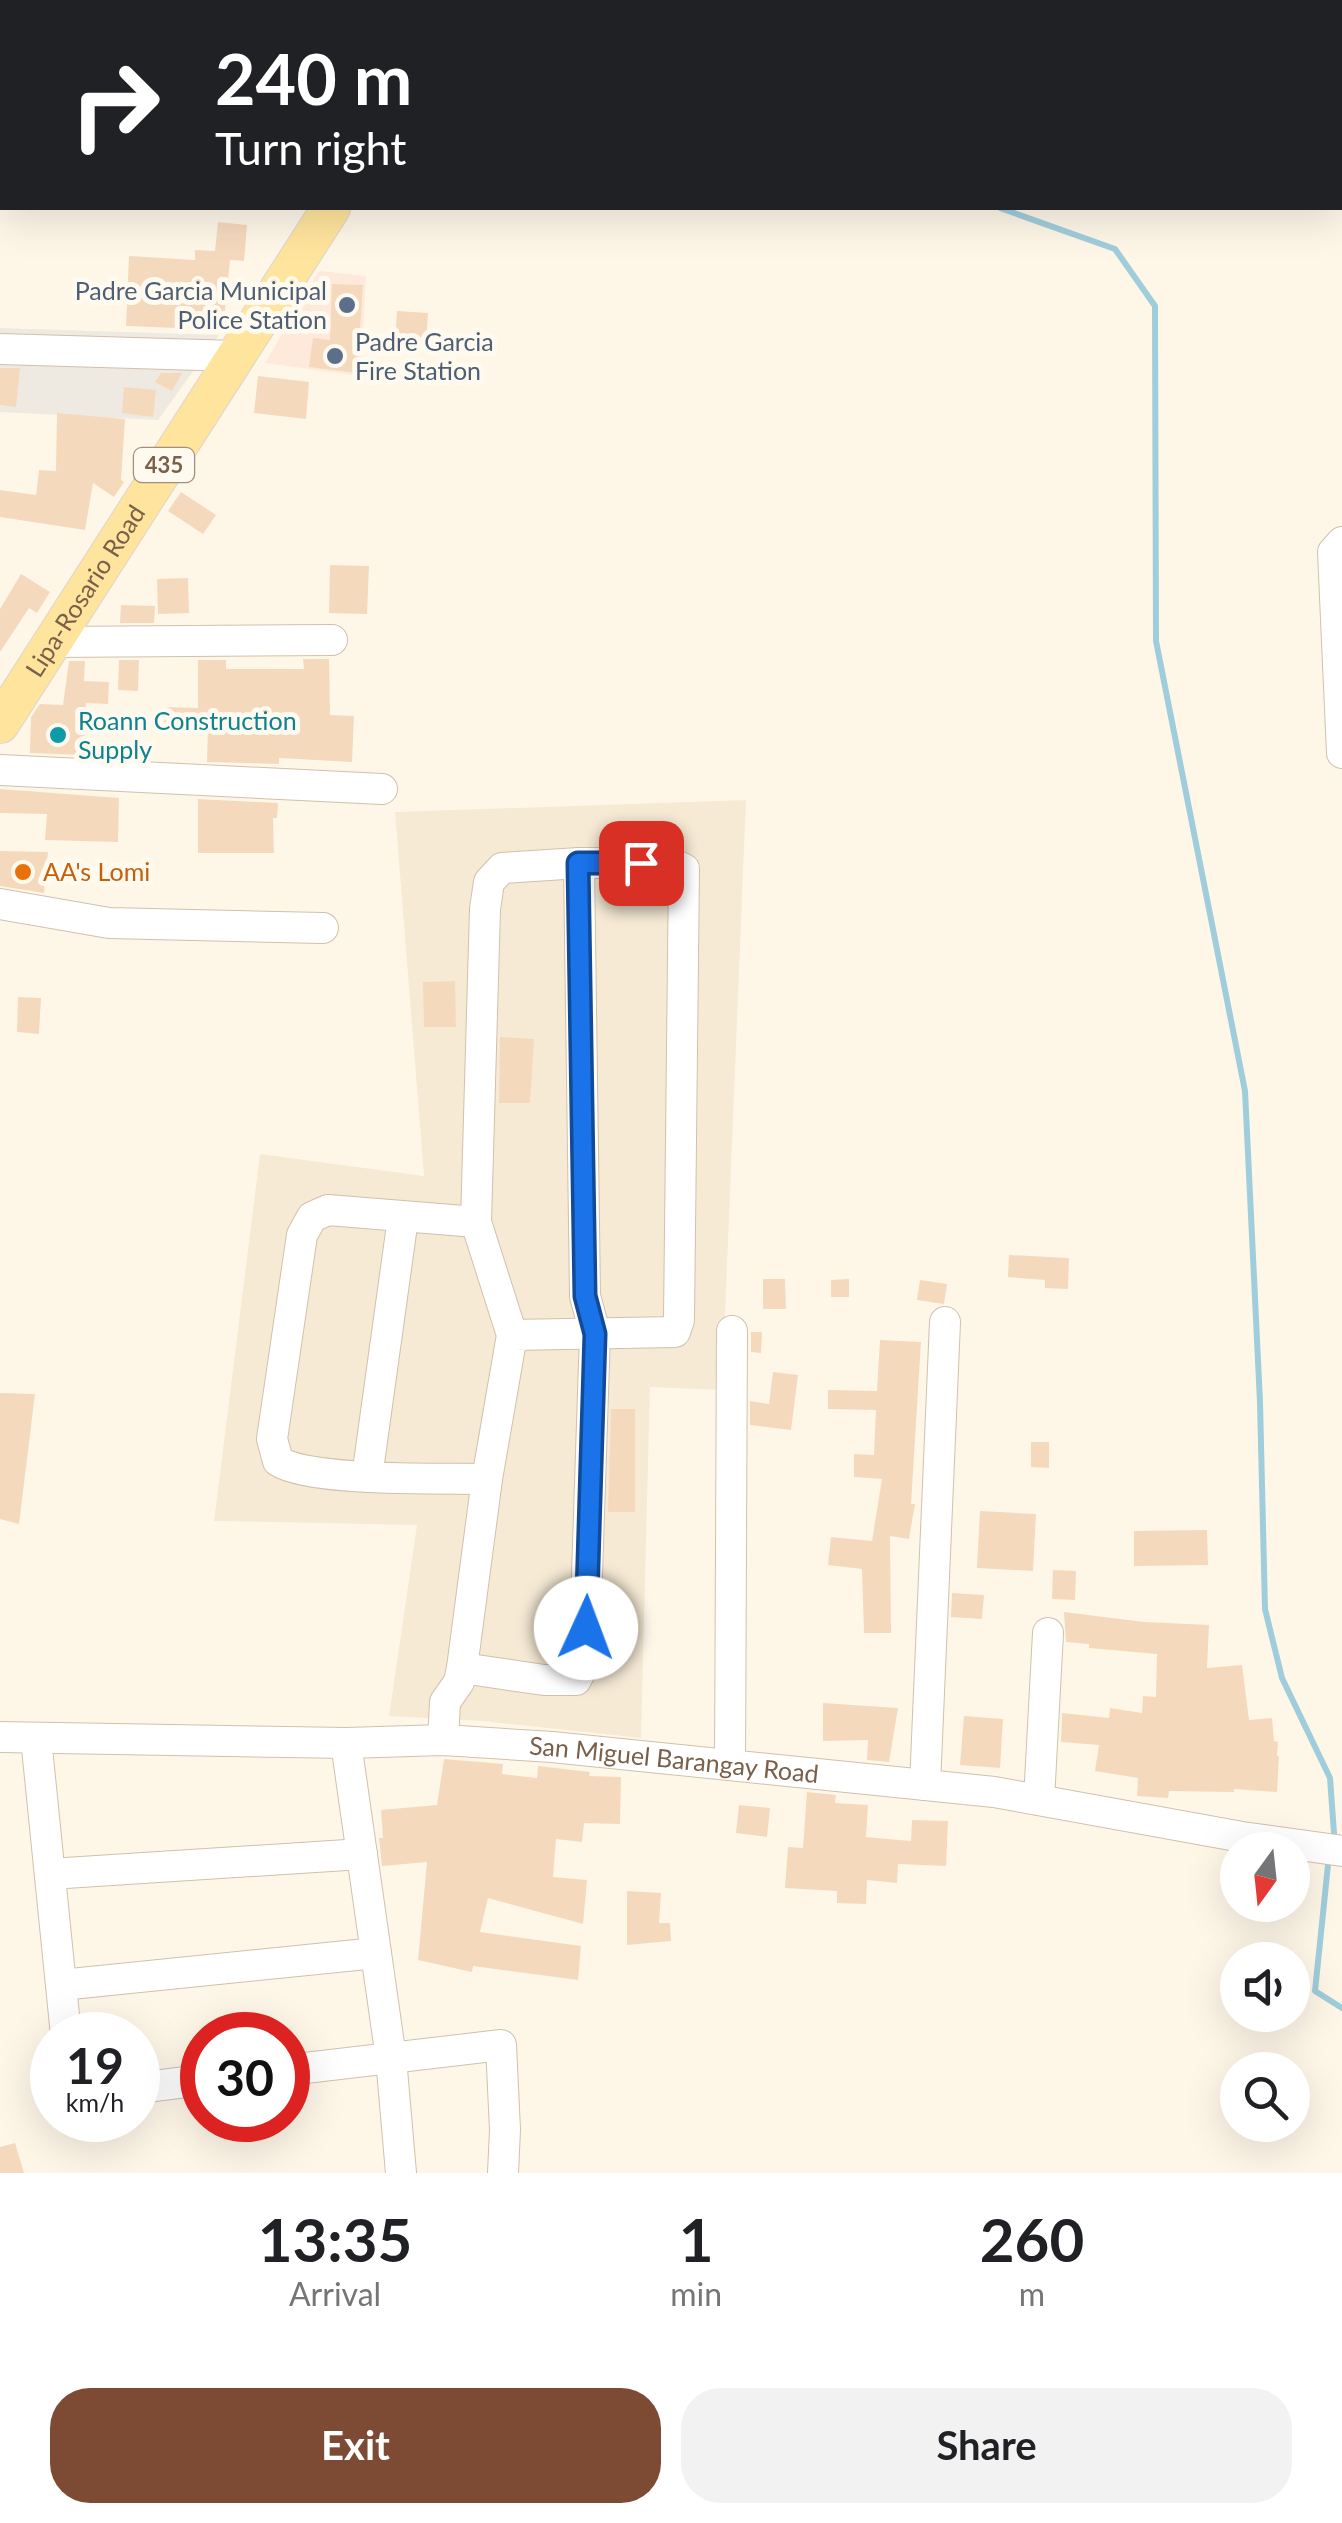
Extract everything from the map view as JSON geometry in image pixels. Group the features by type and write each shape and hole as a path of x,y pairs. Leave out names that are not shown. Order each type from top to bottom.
{"main road":[{"name":"Lipa-Rosario Road","path":"0,724 330,210"}],"street":[{"path":"0,349 234,356"},
{"path":"1342,542 1333,552 1342,753"},
{"path":"54,642 332,640"},
{"path":"0,770 382,789"},
{"path":"461,1675 576,1680 584,1665 595,1334 585,1296 578,863"},
{"path":"454,1741 468,1705 461,1675 512,1335 476,1222 489,882 502,868 672,863 684,869 678,1320 674,1332 512,1335"},
{"path":"0,904 110,922 323,928"},
{"path":"476,1222 328,1210 312,1217 302,1235 272,1439 278,1461 290,1469 367,1477 488,1479"},
{"path":"367,1477 403,1218"},
{"path":"924,1786 946,1322"},
{"path":"730,1764 732,1331"},
{"path":"1040,1800 1048,1633"},
{"name":"San Miguel Barangay Road","path":"0,1736 346,1743 454,1741 730,1764 1040,1800 1342,1851"},
{"path":"36,1738 64,2012"},
{"path":"346,1743 391,2058 401,2173"},
{"path":"50,1874 362,1854"},
{"path":"61,1985 376,1953"},
{"path":"310,2067 501,2045 503,2173"}],"shaded area":[{"path":"319,271 366,276 361,376 265,363"},
{"path":"0,328 219,335 158,420 0,412"},
{"path":"746,800 722,1390 650,1387 641,1738 483,1721 389,1716 417,1525 214,1521 260,1154 424,1176 395,812"}],"building":[{"path":"218,222 247,225 244,261 230,260 224,319 176,314 176,328 126,326 129,256 195,260 195,250 215,251"},
{"path":"332,284 363,285 357,373 309,367 313,338 330,340"},
{"path":"397,311 428,313 426,345 395,343"},
{"path":"0,368 20,368 16,407 0,405"},
{"path":"161,373 182,373 172,391 155,382"},
{"path":"258,376 309,382 306,419 254,413"},
{"path":"124,387 156,390 153,417 122,413"},
{"path":"57,413 125,419 121,480 124,482 114,497 93,483 85,530 0,517 0,490 36,495 39,470 56,471"},
{"path":"181,492 216,515 203,534 168,511"},
{"path":"330,565 369,566 367,614 329,613"},
{"path":"21,574 50,592 37,613 29,608 0,652 0,609"},
{"path":"188,578 189,613 158,614 157,579"},
{"path":"121,605 155,606 154,623 120,623"},
{"path":"303,659 329,659 330,715 354,716 352,762 279,758 279,764 207,762 208,726 164,724 165,707 198,708 198,660 226,660 226,669 304,669"},
{"path":"119,660 139,660 138,691 118,690"},
{"name":"Roann Construction Supply","path":"69,661 85,661 84,681 109,682 108,704 86,703 84,755 30,753 31,717 40,704 63,705"},
{"path":"0,789 119,798 118,842 45,840 47,814 0,813"},
{"path":"198,799 278,803 277,818 273,818 274,853 198,853"},
{"name":"AA's Lomi","path":"0,851 48,852 44,893 0,886"},
{"path":"455,981 456,1027 424,1027 423,982"},
{"path":"18,997 41,998 39,1034 17,1032"},
{"path":"500,1037 534,1039 530,1103 499,1103"},
{"path":"1009,1255 1069,1258 1068,1289 1045,1288 1045,1280 1008,1277"},
{"path":"763,1279 785,1279 786,1309 763,1309"},
{"path":"849,1279 849,1297 831,1297 831,1280"},
{"path":"920,1280 947,1284 944,1304 917,1300"},
{"path":"751,1332 762,1332 761,1353 751,1352"},
{"path":"880,1340 921,1342 911,1504 915,1504 909,1539 890,1536 891,1633 864,1633 862,1569 828,1565 831,1537 872,1541 882,1479 854,1477 854,1454 874,1455 876,1410 828,1409 828,1390 877,1391"},
{"path":"773,1372 798,1375 791,1430 750,1425 750,1401 769,1404"},
{"path":"0,1393 35,1394 19,1524 0,1519"},
{"path":"611,1409 635,1409 635,1512 608,1512"},
{"path":"1031,1442 1049,1442 1049,1468 1031,1467"},
{"path":"980,1511 1036,1514 1033,1571 977,1568"},
{"path":"1207,1530 1208,1565 1134,1566 1134,1531"},
{"path":"1053,1570 1076,1571 1075,1600 1052,1599"},
{"path":"952,1593 984,1595 982,1619 951,1617"},
{"path":"1064,1612 1209,1625 1207,1668 1242,1665 1249,1720 1272,1718 1279,1756 1277,1792 1234,1789 1169,1791 1168,1798 1137,1796 1138,1778 1095,1771 1099,1745 1061,1742 1062,1713 1109,1718 1110,1708 1142,1713 1143,1696 1156,1697 1157,1654 1066,1642"},
{"path":"823,1703 898,1708 889,1762 867,1760 868,1740 823,1741"},
{"path":"964,1716 1003,1719 1000,1768 960,1765"},
{"path":"444,1759 503,1764 502,1774 537,1778 538,1766 590,1772 589,1776 621,1777 620,1824 584,1823 582,1842 556,1839 553,1877 587,1880 583,1924 488,1898 480,1932 581,1946 578,1980 473,1966 472,1972 418,1960 427,1862 382,1866 381,1810 437,1805"},
{"path":"807,1792 836,1795 835,1803 868,1805 866,1837 911,1841 912,1820 948,1821 946,1866 898,1864 897,1883 867,1880 866,1904 837,1903 837,1891 785,1888 788,1847 803,1848"},
{"path":"739,1805 770,1808 767,1837 736,1833"},
{"path":"627,1891 661,1893 659,1923 670,1923 671,1941 627,1945"},
{"path":"15,2143 24,2173 0,2173 0,2147"}],"waterway":[{"path":"1006,210 1115,249 1155,306 1156,641 1245,1091 1265,1609 1282,1678 1330,1778 1334,1833"},
{"path":"1328,1865 1315,1991 1342,2008"}],"place":[{"name":"Padre Garcia Municipal Police Station","path":"347,305"},
{"name":"Padre Garcia Fire Station","path":"335,356"},
{"name":"Roann Construction Supply","path":"58,735"},
{"name":"AA's Lomi","path":"23,872"}],"route":[{"path":"586,1628 595,1334 585,1296 578,863 641,863"}]}
